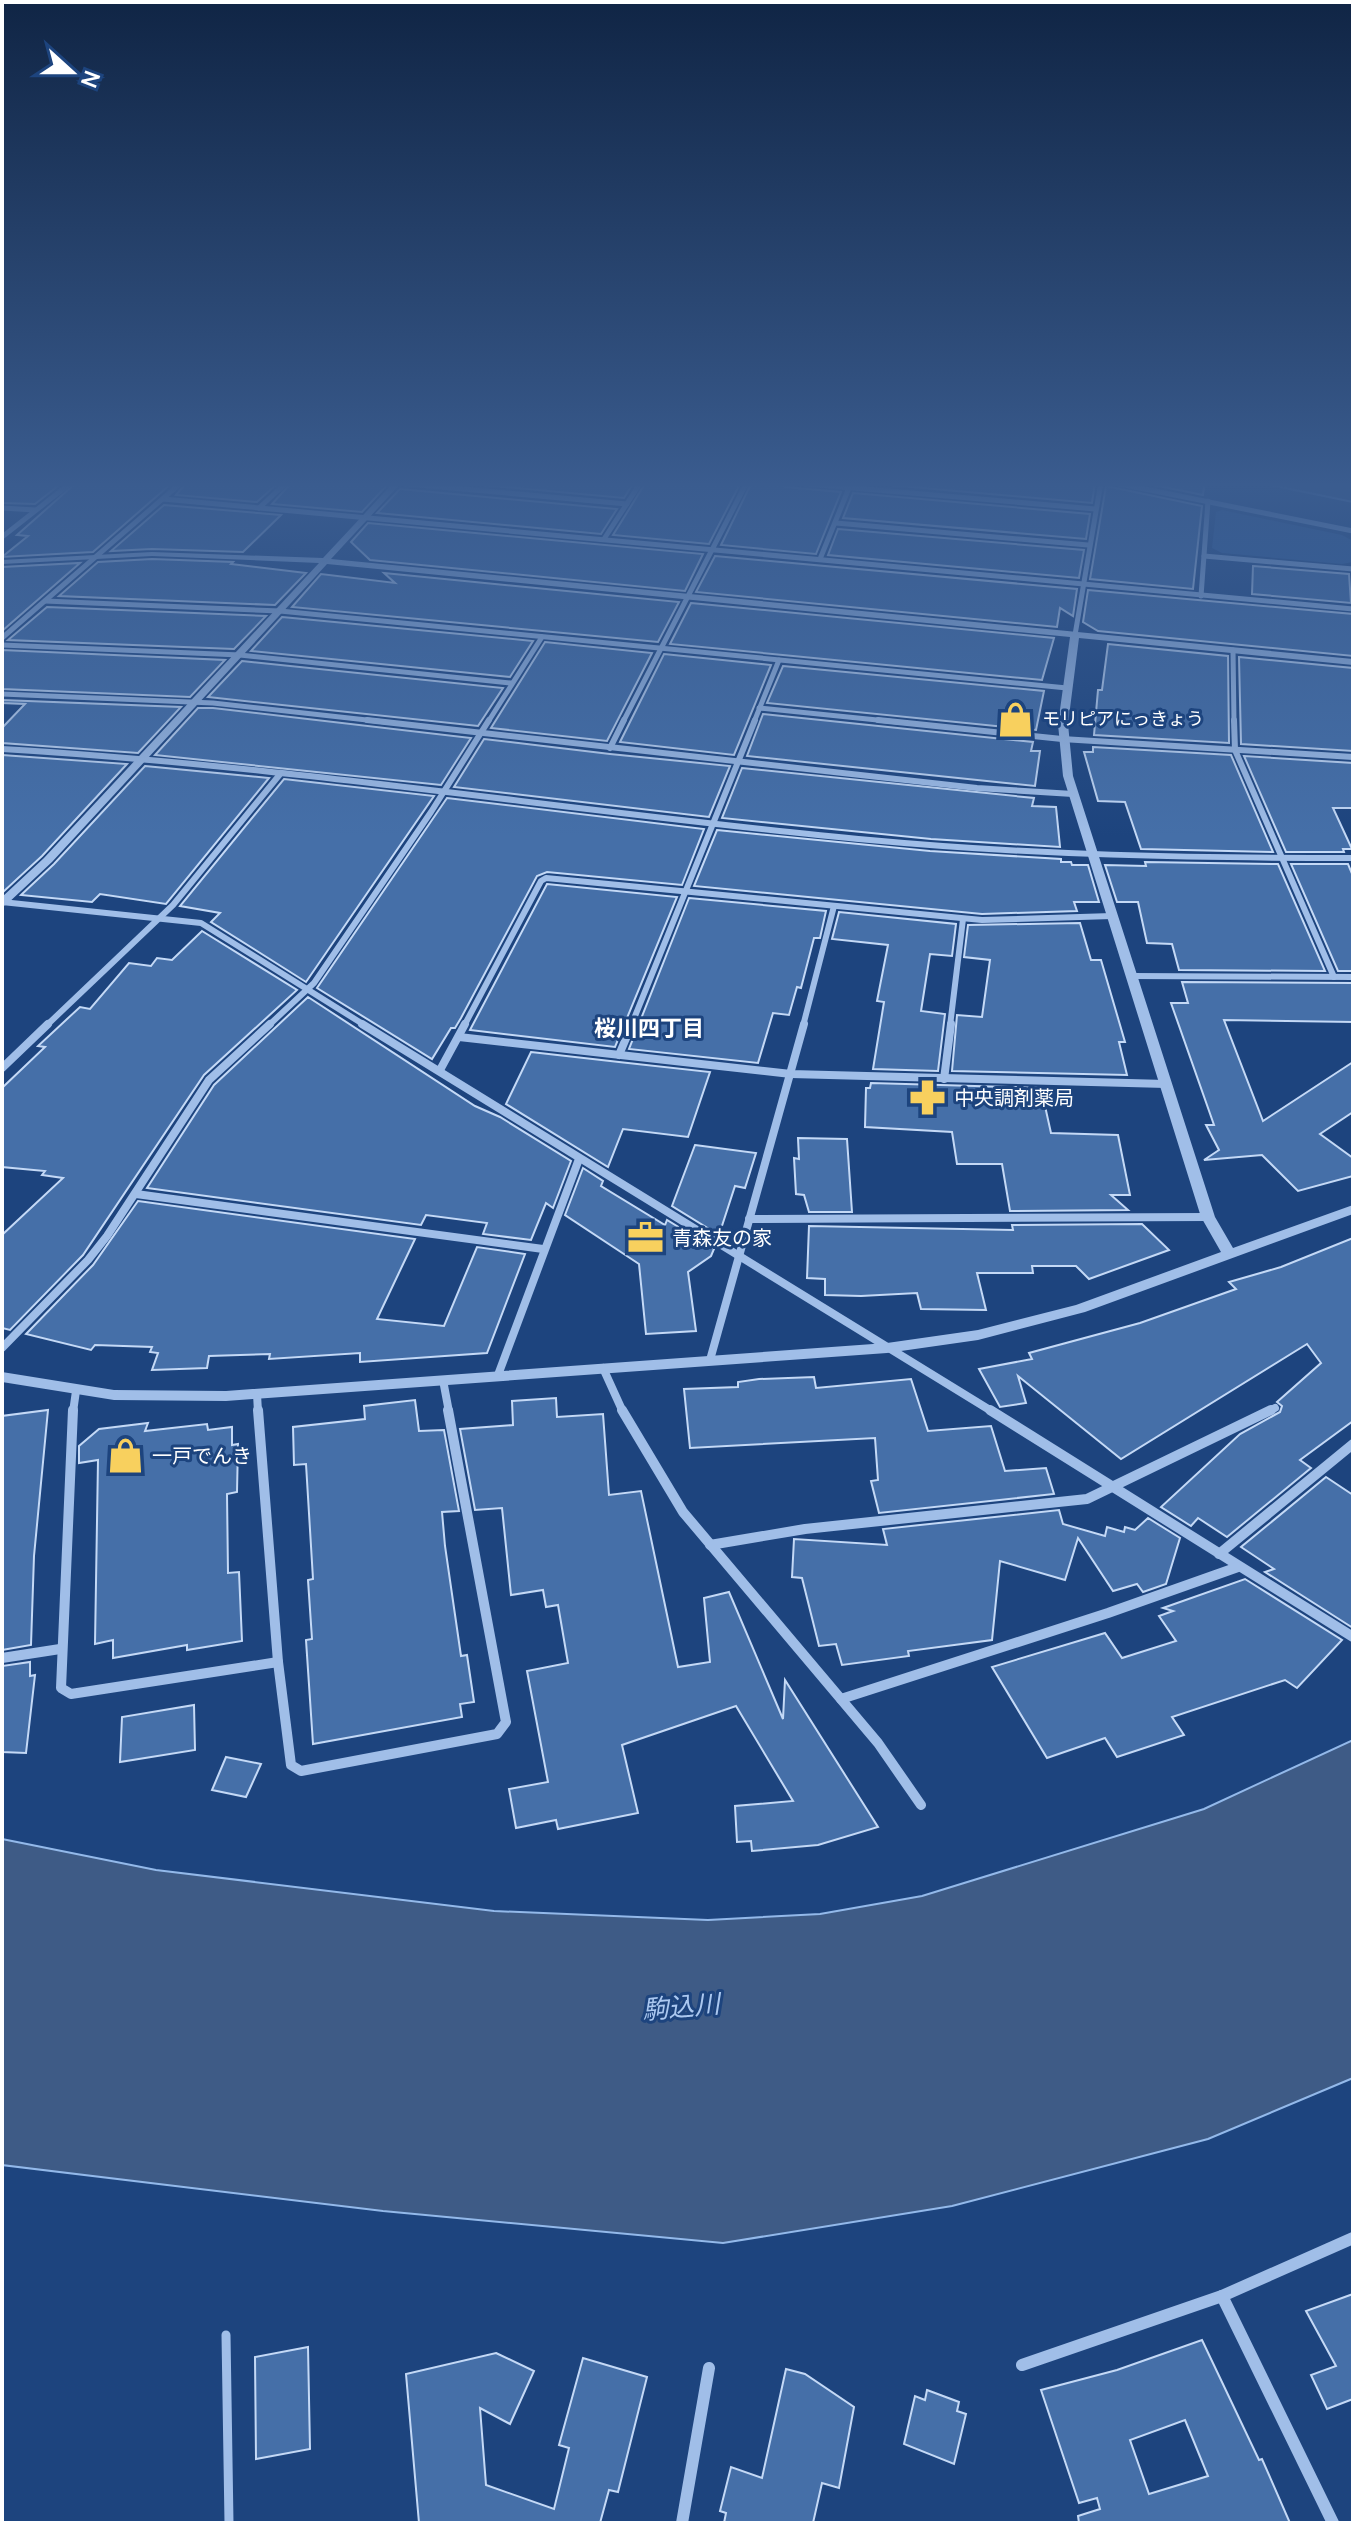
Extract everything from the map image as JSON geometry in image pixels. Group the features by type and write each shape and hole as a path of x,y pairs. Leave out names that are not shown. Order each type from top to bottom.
{"street":[{"path":"2,902 48,860 290,600"},
{"path":"610,748 688,600"},
{"path":"718,600 1353,662"},
{"path":"1080,600 1062,739 1073,794 1208,1217 1230,1255"},
{"path":"1246,600 1353,609"},
{"path":"2,638 45,601 280,611 1067,688"},
{"path":"2,1348 88,1260 136,1194 209,1080 306,990 444,791 542,637"},
{"path":"2,645 240,655 511,683"},
{"path":"1233,650 1235,750 1334,977"},
{"path":"619,1055 779,660"},
{"path":"2,694 196,702 977,788 1073,794"},
{"path":"759,708 1062,739 1353,757"},
{"path":"2,749 145,756 881,841 1092,855 1353,858"},
{"path":"2,1068 160,918 281,773"},
{"path":"440,1070 541,881 552,877 963,919 1112,916"},
{"path":"2,902 201,923 579,1159 739,1253 1353,1637"},
{"path":"710,1360 791,1074 834,906"},
{"path":"944,1079 963,919"},
{"path":"1132,976 1353,977"},
{"path":"459,1037 791,1074 1166,1084"},
{"path":"498,1375 579,1159"},
{"path":"136,1194 543,1249"},
{"path":"2,1377 76,1391 151,1397 257,1394 887,1348 948,1340 1038,1321 1114,1298 1353,1209"},
{"path":"749,1219 1208,1217"},
{"path":"603,1368 623,1411 667,1486 710,1545 878,1743 921,1805"},
{"path":"257,1394 278,1662 291,1765 301,1771 497,1734 506,1722 443,1380"},
{"path":"76,1391 71,1423 60,1649 61,1688 71,1694 278,1662"},
{"path":"710,1545 805,1529 1069,1503 1114,1489 1275,1408"},
{"path":"1219,1554 1353,1444"},
{"path":"841,1699 1108,1613 1238,1567"},
{"path":"2,1658 60,1649"},
{"path":"1022,2365 1222,2296 1353,2238"},
{"path":"1222,2296 1333,2523"},
{"path":"682,2523 709,2368"}],"lane":[{"path":"226,2335 229,2523"}],"water":[{"name":"駒込川","path":"1353,1740 1353,2078 1208,2139 952,2206 723,2243 383,2211 2,2165 2,1839 156,1870 494,1911 708,1920 820,1914 922,1896 1204,1809"}],"building":[{"path":"2,600 38,600 2,631"},
{"path":"151,600 280,600 275,605"},
{"path":"298,600 679,602 658,642 292,607"},
{"path":"777,600 1075,600 1073,616 1060,608 1057,627"},
{"path":"1086,600 1197,600 1353,614 1353,656 1098,631 1083,622"},
{"path":"1316,600 1351,600 1351,603"},
{"path":"691,603 1054,638 1042,680 670,644"},
{"path":"47,607 266,616 234,649 8,640"},
{"path":"282,617 533,641 510,677 251,651"},
{"path":"545,642 652,653 607,741 491,728"},
{"path":"1108,644 1228,656 1229,743 1094,735 1098,690 1102,690"},
{"path":"2,650 225,660 190,697 2,689"},
{"path":"664,654 771,665 734,755 620,742"},
{"path":"1239,657 1353,668 1353,751 1241,744"},
{"path":"242,661 503,688 478,726 208,697"},
{"path":"783,666 1044,691 1036,730 767,703"},
{"path":"2,700 181,707 138,753 2,743 2,728 25,704 2,703"},
{"path":"198,708 471,738 441,785 155,755"},
{"path":"763,714 1033,742 1031,751 1040,751 1035,786 747,756"},
{"path":"484,739 730,766 709,817 454,787"},
{"path":"1093,747 1231,755 1273,852 1141,849 1125,802 1098,801 1084,752 1093,752"},
{"path":"2,755 127,764 42,856 2,893"},
{"path":"1244,756 1353,763 1353,808 1333,808 1352,849 1343,849 1344,852 1286,852"},
{"path":"145,766 269,778 166,904 100,894 92,902 21,895 54,864"},
{"path":"742,768 1034,798 1032,806 1056,807 1060,847 931,839 722,818"},
{"path":"284,779 434,796 306,982 211,922 220,913 180,906"},
{"path":"447,798 704,829 682,885 547,872 537,876 461,1018 432,1059 317,988"},
{"path":"717,830 930,851 1061,859 1061,862 1071,862 1072,865 1088,865 1099,902 1074,902 1077,911 982,914 694,886"},
{"path":"1145,862 1278,864 1325,971 1179,970 1172,944 1147,943 1138,902 1117,902 1105,865 1146,866"},
{"path":"1291,864 1348,864 1353,876 1353,971 1338,971"},
{"path":"547,884 677,897 615,1047 470,1030"},
{"path":"689,898 826,911 820,938 814,938 801,988 797,987 789,1015 773,1013 758,1063 629,1049"},
{"path":"839,912 956,924 952,956 930,954 921,1011 945,1014 938,1071 873,1069 884,1002 877,1001 888,945 832,939"},
{"path":"1080,923 1091,960 1101,960 1125,1042 1119,1042 1127,1075 952,1071 957,1015 982,1017 990,960 964,957 968,925"},
{"path":"202,931 297,990 204,1075 83,1255 10,1330 2,1328 2,1235 63,1178 42,1175 45,1171 2,1167 2,1088 45,1047 38,1046 80,1007 90,1009 129,963 151,966 157,958 172,960"},
{"path":"1182,982 1353,983 1353,1022 1224,1020 1263,1121 1353,1062 1353,1112 1320,1134 1353,1158 1353,1176 1298,1191 1262,1155 1204,1160 1219,1150 1206,1125 1214,1125 1171,1003 1188,1003"},
{"path":"308,997 475,1106 500,1117 571,1161 553,1208 546,1203 531,1240 483,1234 487,1223 426,1215 421,1225 147,1188 214,1085"},
{"path":"531,1052 710,1072 688,1137 623,1129 608,1167 506,1104"},
{"path":"871,1083 1041,1088 1051,1133 1118,1135 1130,1195 1111,1195 1128,1210 1010,1211 1002,1164 957,1164 952,1132 865,1127 866,1088 870,1088"},
{"path":"798,1138 847,1139 852,1212 809,1212 804,1195 796,1194 794,1158 799,1159"},
{"path":"695,1145 756,1153 745,1188 735,1186 719,1235 672,1206"},
{"path":"583,1168 603,1181 601,1186 665,1225 667,1220 714,1249 711,1256 688,1272 696,1331 646,1334 639,1264 565,1215"},
{"path":"138,1201 415,1239 377,1319 444,1326 477,1247 525,1254 487,1353 360,1362 360,1353 269,1359 270,1354 209,1356 207,1368 152,1370 158,1353 150,1352 152,1347 95,1345 91,1350 26,1334 93,1265"},
{"path":"1142,1224 1169,1250 1089,1279 1076,1266 1032,1266 1033,1273 977,1273 986,1310 921,1309 917,1293 825,1295 825,1279 807,1278 809,1226 1013,1230 1012,1225"},
{"path":"1353,1238 1353,1421 1300,1460 1311,1468 1227,1537 1198,1518 1191,1526 1161,1507 1240,1434 1280,1412 1282,1406 1277,1402 1321,1363 1307,1344 1121,1459 1018,1376 1026,1403 1000,1407 979,1369 1032,1359 1029,1353 1140,1323 1236,1289 1229,1282 1281,1267"},
{"path":"814,1377 816,1388 911,1379 928,1431 991,1426 1005,1471 1046,1468 1054,1494 879,1513 871,1481 878,1480 875,1438 690,1448 684,1389 738,1387 738,1382 759,1379"},
{"path":"556,1398 557,1417 603,1414 609,1495 641,1491 678,1667 710,1662 704,1598 729,1592 783,1719 785,1680 878,1827 818,1845 752,1851 751,1841 737,1842 735,1806 793,1801 736,1706 622,1745 638,1813 558,1829 556,1820 516,1828 509,1789 548,1782 527,1671 568,1663 558,1605 546,1607 543,1590 511,1595 502,1508 475,1510 460,1429 513,1425 512,1401"},
{"path":"415,1400 419,1431 444,1430 459,1511 442,1512 445,1546 461,1656 467,1655 474,1702 460,1704 462,1717 313,1744 306,1640 312,1639 308,1580 313,1579 306,1464 294,1465 293,1427 365,1419 364,1406"},
{"path":"48,1410 34,1556 31,1645 2,1650 2,1416"},
{"path":"148,1423 145,1431 207,1424 208,1430 232,1427 232,1445 238,1444 237,1492 227,1494 228,1573 239,1572 242,1641 187,1650 187,1645 113,1658 113,1640 95,1644 98,1460 79,1463 79,1446 99,1429"},
{"path":"1326,1477 1353,1495 1353,1628 1265,1572 1274,1569 1241,1547"},
{"path":"1059,1510 1063,1524 1105,1536 1107,1527 1124,1532 1125,1527 1135,1530 1148,1518 1180,1538 1166,1584 1143,1592 1137,1584 1113,1591 1078,1538 1065,1580 1000,1561 992,1640 908,1651 909,1656 842,1665 836,1644 819,1646 802,1578 792,1577 794,1539 887,1545 883,1529"},
{"path":"1245,1579 1342,1640 1297,1688 1285,1680 1172,1717 1184,1735 1117,1757 1105,1738 1047,1758 992,1667 1105,1633 1122,1658 1176,1641 1159,1616 1173,1611 1163,1608"},
{"path":"30,1662 30,1676 35,1675 26,1753 2,1752 2,1666"},
{"path":"194,1705 195,1750 120,1762 122,1717"},
{"path":"226,1757 261,1764 246,1797 212,1790"},
{"path":"1353,2294 1353,2399 1327,2409 1311,2375 1336,2366 1306,2311"},
{"path":"1202,2340 1259,2460 1262,2459 1290,2523 1079,2523 1078,2516 1100,2509 1097,2498 1079,2503 1041,2390 1117,2370","holes":["1185,2420 1208,2476 1149,2494 1130,2440"]},
{"path":"308,2347 310,2449 256,2459 255,2357"},
{"path":"496,2353 534,2371 510,2424 480,2408 486,2485 554,2509 569,2448 559,2445 583,2358 647,2377 618,2492 609,2490 600,2523 419,2523 406,2374"},
{"path":"786,2369 805,2374 854,2407 839,2488 822,2483 813,2523 724,2523 726,2513 720,2511 731,2467 762,2478"},
{"path":"927,2390 959,2402 957,2411 966,2414 954,2464 904,2444 915,2396 925,2400"}],"place":[{"name":"モリピアにっきょう","path":"1016,719"},
{"name":"中央調剤薬局","path":"928,1098"},
{"name":"青森友の家","path":"646,1238"},
{"name":"一戸でんき","path":"126,1456"}],"district":[{"name":"桜川四丁目","path":"649,1028"}]}
